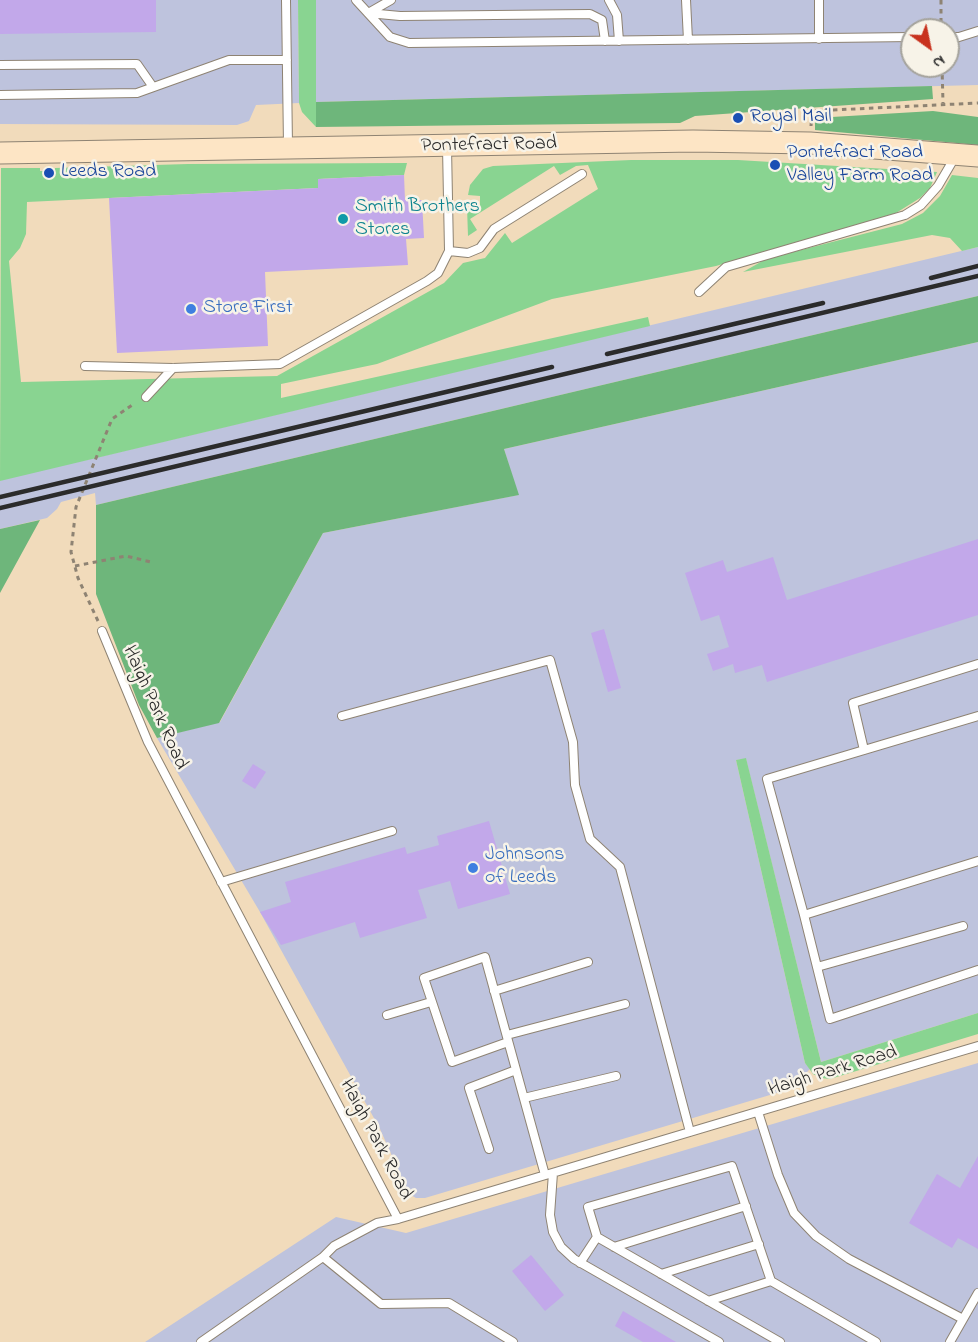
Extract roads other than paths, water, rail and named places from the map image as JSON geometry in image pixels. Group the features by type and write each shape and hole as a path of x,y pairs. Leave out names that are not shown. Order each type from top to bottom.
{"main road":[{"name":"Pontefract Road","path":"0,153 693,141 810,143 968,155"}],"lane":[{"path":"286,0 288,149"},
{"path":"356,0 390,37 409,43 900,38"},
{"path":"368,13 391,0"},
{"path":"609,0 617,15 619,41"},
{"path":"686,0 688,40"},
{"path":"819,0 819,39"},
{"path":"368,13 400,16 591,14 602,20 604,41"},
{"path":"960,35 976,32 978,42"},
{"path":"0,95 137,93 229,60 287,60"},
{"path":"0,65 137,64 153,87"},
{"path":"85,366 173,368 280,364 427,281 438,273 449,251 447,147"},
{"path":"699,292 726,267 905,215 921,205 968,155"},
{"path":"449,251 468,253 480,248 494,229 582,174"},
{"path":"146,397 173,368"},
{"name":"Haigh Park Road","path":"102,631 148,742 398,1219 978,1046"},
{"path":"342,716 550,660 573,742 575,785 590,839 620,867 690,1132"},
{"path":"864,750 853,703 978,664"},
{"path":"978,716 767,779 830,1019 978,970"},
{"path":"221,882 392,831"},
{"path":"804,915 978,861"},
{"path":"817,967 963,926"},
{"path":"625,1004 508,1039 452,1062 424,978 485,957 494,991 508,1039 524,1098 549,1174 550,1215 553,1232 561,1247 580,1263 719,1342"},
{"path":"494,991 588,962"},
{"path":"387,1015 431,1002"},
{"path":"489,1149 469,1088 516,1070"},
{"path":"524,1098 616,1076"},
{"path":"758,1112 778,1175 794,1213 816,1236 849,1260 963,1319"},
{"path":"780,1342 597,1237 588,1207 732,1166 771,1281 876,1342"},
{"path":"614,1247 746,1206"},
{"path":"201,1342 353,1234 377,1223 398,1219"},
{"path":"580,1263 597,1237"},
{"path":"661,1274 759,1244"},
{"path":"323,1257 381,1304 449,1304 513,1342"},
{"path":"708,1301 771,1281"},
{"path":"950,1342 978,1293"}],"railway":[{"path":"931,278 978,266"},
{"path":"0,508 978,276"},
{"path":"607,354 823,303"},
{"path":"0,497 552,367"}],"place":[{"name":"Royal Mail","path":"738,118"},
{"name":"Pontefract Road Valley Farm Road","path":"775,165"},
{"name":"Leeds Road","path":"49,173"},
{"name":"Smith Brothers Stores","path":"343,219"},
{"name":"Store First","path":"191,309"},
{"name":"Johnsons of Leeds","path":"473,868"}]}
